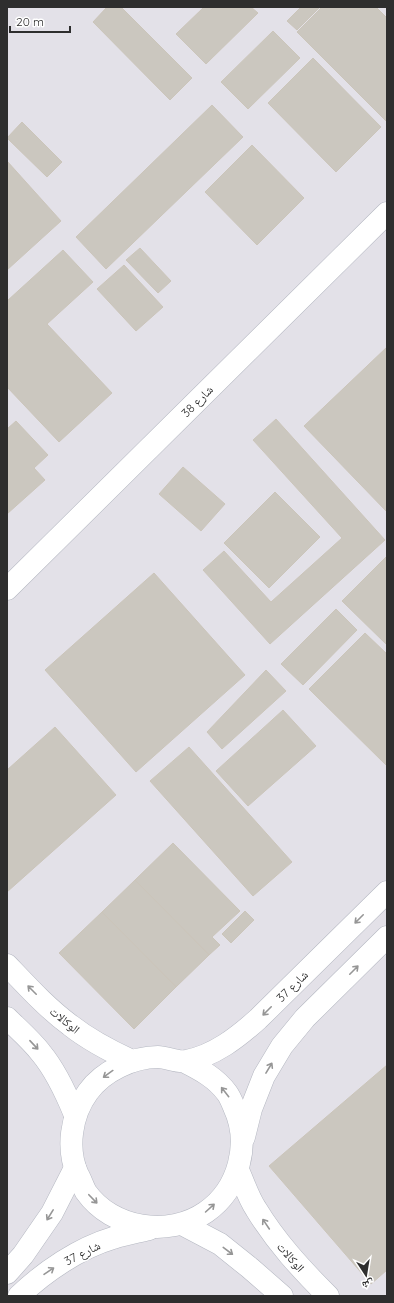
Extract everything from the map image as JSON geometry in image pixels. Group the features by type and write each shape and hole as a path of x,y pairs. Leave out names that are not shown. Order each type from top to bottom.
{"street":[{"name":"شارع 38","path":"7,589 387,213"},
{"name":"شارع 37","path":"185,1062 205,1055 242,1033 387,892"},
{"path":"243,1144 239,1117 227,1093 208,1074 185,1062 158,1057 132,1061 108,1072 88,1091 75,1115 71,1141 75,1168 86,1192 105,1211 129,1223 155,1228 182,1224 206,1212 226,1194 238,1170 250,1109 264,1076 282,1046 305,1018 387,937"},
{"name":"الوكالات","path":"7,965 50,1009 69,1025 110,1051 132,1061"},
{"path":"7,1018 41,1053 55,1072 75,1115"},
{"path":"7,1273 23,1255 52,1213 75,1168"},
{"name":"الوكالات","path":"238,1170 255,1208 277,1241 303,1271 328,1296"},
{"path":"182,1224 220,1244 282,1296"},
{"name":"شارع 37","path":"19,1296 35,1280 72,1256 112,1238 155,1228"}],"shaded area":[{"path":"7,7 387,7 387,1296 7,1296"}],"building":[{"path":"107,7 121,7 192,78 170,100 93,22"},
{"path":"204,7 251,7 258,13 206,64 176,34"},
{"path":"301,7 320,7 297,30 287,21"},
{"path":"322,7 376,7 387,18 387,122 297,32"},
{"path":"273,31 300,58 248,109 221,82"},
{"path":"313,58 381,127 336,172 268,103"},
{"path":"212,105 243,137 106,269 76,237"},
{"path":"22,122 62,162 47,177 7,138"},
{"path":"252,145 304,198 257,245 205,192"},
{"path":"7,161 61,221 7,270"},
{"path":"140,248 171,281 158,293 126,260"},
{"path":"63,250 93,282 47,324 112,393 59,442 7,387 7,301"},
{"path":"124,265 163,307 136,331 97,289"},
{"path":"387,347 387,512 304,426"},
{"path":"276,419 385,540 270,644 203,570 224,551 271,602 342,538 253,440"},
{"path":"16,421 48,455 34,468 45,480 7,514 7,429"},
{"path":"183,467 225,504 201,531 159,494"},
{"path":"275,492 320,537 269,588 224,543"},
{"path":"387,556 387,645 342,601"},
{"path":"154,573 245,675 136,772 45,670"},
{"path":"336,609 357,630 303,685 281,664"},
{"path":"365,633 387,654 387,766 309,689"},
{"path":"266,670 286,691 222,749 207,732"},
{"path":"283,710 316,746 248,806 216,771"},
{"path":"55,727 116,795 7,892 7,770"},
{"path":"189,747 292,862 253,896 150,781"},
{"path":"173,843 240,911 212,937 220,945 209,955 135,880"},
{"path":"135,880 209,955 176,987 102,912"},
{"path":"245,911 254,920 231,943 222,934"},
{"path":"102,912 176,987 134,1029 59,953"},
{"path":"387,1065 387,1270 371,1284 269,1166"}]}
